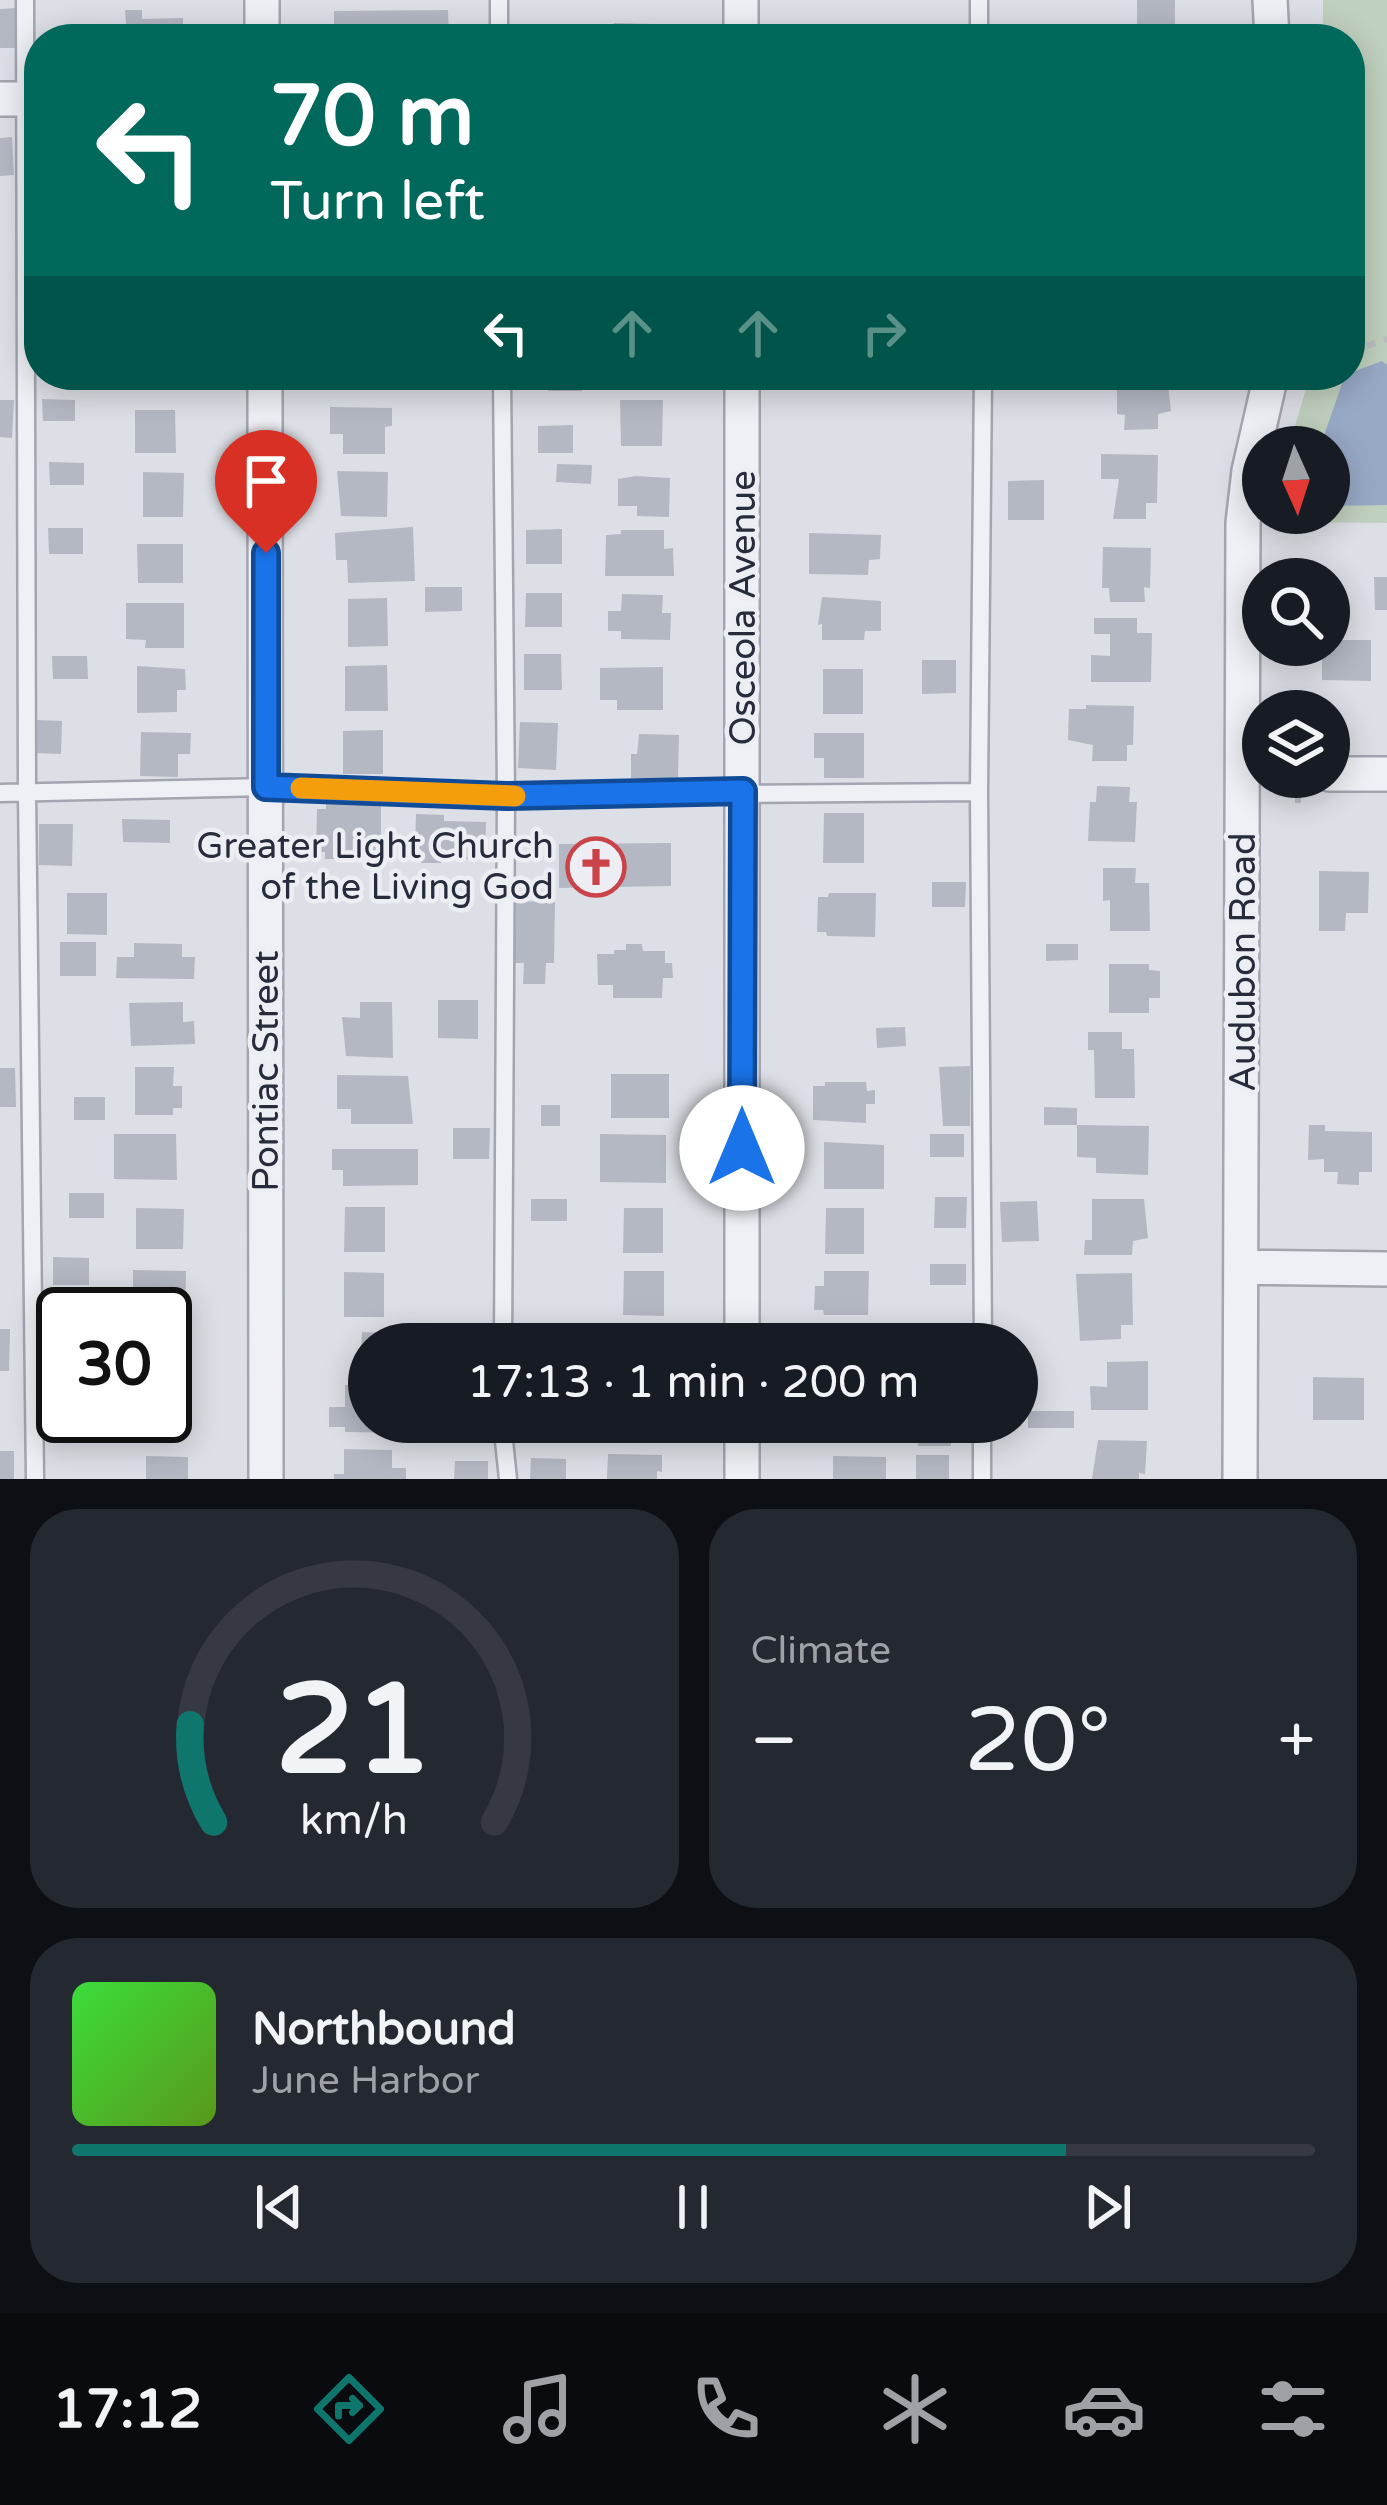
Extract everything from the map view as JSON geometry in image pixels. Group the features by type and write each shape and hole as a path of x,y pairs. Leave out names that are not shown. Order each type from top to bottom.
{"street":[{"name":"Pontiac Street","path":"265,390 266,1479"},
{"name":"Osceola Avenue","path":"742,390 742,1323"},
{"name":"Audubon Road","path":"1250,690 1243,523 1268,390"},
{"path":"1350,773 1387,774"},
{"name":"Audubon Road","path":"1240,1479 1252,798"},
{"path":"1241,1267 1387,1269"},
{"path":"742,1443 742,1479"}],"lane":[{"path":"24,33 24,377"},
{"path":"24,390 35,1479"},
{"path":"502,390 506,796 502,1323"},
{"path":"982,1323 983,390"},
{"path":"0,793 266,787 506,796 979,792"},
{"path":"504,1443 508,1479"},
{"path":"982,1443 982,1479"}],"path":[{"path":"1298,798 1298,805"}],"green space":[{"path":"1323,0 1387,0 1387,523 1350,523 1350,426 1295,426 1306,390 1365,390 1365,24 1323,24"}],"water":[{"path":"1382,361 1387,365 1387,505 1350,506 1350,426 1327,426 1340,390 1365,390 1365,367"}],"building":[{"path":"1137,0 1175,0 1175,24 1137,24"},
{"path":"15,8 16,48 0,48 0,9"},
{"path":"125,10 142,10 142,19 183,18 183,24 126,24"},
{"path":"448,10 448,24 334,24 334,11"},
{"path":"12,137 14,175 0,176 0,138"},
{"path":"1117,390 1169,390 1171,411 1158,414 1158,429 1124,430 1125,415 1117,414"},
{"path":"42,399 75,400 75,421 43,421"},
{"path":"0,400 14,400 12,438 0,437"},
{"path":"620,400 663,400 662,446 621,446"},
{"path":"330,407 392,408 392,426 385,427 385,454 343,454 343,434 330,434"},
{"path":"135,410 175,410 176,453 135,453"},
{"path":"573,425 573,453 538,453 538,426"},
{"path":"1101,454 1158,455 1157,503 1146,503 1146,519 1113,519 1119,479 1101,479"},
{"path":"49,462 84,463 84,485 50,485"},
{"path":"557,464 592,465 591,484 556,482"},
{"path":"337,471 388,472 387,517 341,516"},
{"path":"143,472 184,473 183,517 143,517"},
{"path":"670,478 669,517 637,516 637,506 618,506 618,479"},
{"path":"1044,480 1044,520 1008,520 1008,481"},
{"path":"413,527 415,581 348,583 347,560 336,560 335,533"},
{"path":"48,528 83,528 83,554 49,554"},
{"path":"562,529 562,564 526,564 526,530"},
{"path":"621,530 664,530 664,549 673,548 674,576 605,576 606,535 621,534"},
{"path":"809,533 881,535 880,559 869,560 868,575 809,574"},
{"path":"137,544 183,544 183,583 138,583"},
{"path":"1103,547 1151,548 1145,602 1110,602 1109,588 1102,588"},
{"path":"1374,577 1387,577 1387,610 1375,610"},
{"path":"425,587 462,587 462,611 425,612"},
{"path":"526,593 562,593 562,627 525,627"},
{"path":"622,594 663,595 662,613 671,613 670,640 621,639 621,631 608,631 608,611 621,611"},
{"path":"822,597 881,601 881,631 865,631 864,640 822,640 822,624 818,625"},
{"path":"387,598 388,646 348,647 348,599"},
{"path":"126,603 184,603 184,648 145,648 146,640 126,639"},
{"path":"1094,618 1137,618 1137,633 1152,633 1151,682 1091,682 1091,655 1110,656 1110,634 1094,634"},
{"path":"1350,640 1371,640 1371,681 1322,680 1322,666 1350,666"},
{"path":"524,654 561,654 562,690 524,690"},
{"path":"52,656 87,656 88,679 53,679"},
{"path":"922,660 956,660 956,693 922,694"},
{"path":"387,665 388,711 345,711 345,666"},
{"path":"137,666 185,669 186,690 177,690 177,712 137,713"},
{"path":"663,667 663,710 617,710 617,700 600,700 600,668"},
{"path":"823,669 863,669 863,714 823,714"},
{"path":"1086,705 1134,706 1133,745 1127,745 1127,761 1092,761 1093,745 1068,740 1069,709 1086,709"},
{"path":"35,720 62,721 61,754 34,753"},
{"path":"520,722 558,723 556,770 518,768"},
{"path":"383,730 383,774 343,774 343,731"},
{"path":"141,732 191,733 190,754 178,754 178,777 140,776"},
{"path":"814,733 864,733 864,778 824,778 824,758 814,758"},
{"path":"639,734 679,735 678,778 631,778 631,754 637,754"},
{"path":"1097,786 1130,787 1129,802 1137,802 1135,842 1088,841 1090,802 1096,802"},
{"path":"326,803 381,803 381,853 373,852 373,859 325,859 325,852 316,852 317,809 326,809"},
{"path":"824,813 864,813 864,863 823,863"},
{"path":"416,814 444,815 444,821 486,822 485,859 445,859 445,849 441,849 441,863 421,863 421,849 415,848"},
{"path":"122,819 170,820 170,843 123,842"},
{"path":"39,824 73,824 72,866 39,865"},
{"path":"671,843 671,886 559,888 559,844"},
{"path":"1103,868 1136,868 1135,883 1149,883 1150,931 1110,931 1110,900 1103,901"},
{"path":"1319,871 1369,872 1368,913 1346,913 1345,931 1319,931"},
{"path":"932,882 966,882 965,907 932,907"},
{"path":"67,893 107,893 107,935 67,934"},
{"path":"876,893 875,937 817,932 818,897"},
{"path":"514,901 555,902 554,963 546,963 545,984 523,984 524,963 513,963"},
{"path":"60,942 96,942 96,976 60,976"},
{"path":"134,943 182,944 182,957 195,957 194,979 116,978 117,957 134,957"},
{"path":"626,944 642,944 643,951 665,951 673,978 663,978 662,998 613,998 613,985 598,985 597,954 626,950"},
{"path":"1046,944 1078,944 1078,960 1046,961"},
{"path":"1109,964 1149,964 1149,970 1160,971 1160,998 1149,998 1149,1013 1109,1013"},
{"path":"438,1000 478,1000 478,1039 438,1038"},
{"path":"183,1002 183,1022 194,1021 195,1044 131,1046 129,1003"},
{"path":"360,1002 392,1002 393,1058 346,1056 342,1017 360,1018"},
{"path":"905,1027 906,1046 877,1048 876,1028"},
{"path":"1088,1032 1122,1032 1122,1049 1134,1049 1135,1098 1095,1098 1094,1050 1088,1050"},
{"path":"970,1066 970,1126 943,1126 939,1067"},
{"path":"135,1067 174,1067 173,1086 182,1086 182,1108 173,1108 173,1115 135,1115"},
{"path":"0,1068 15,1068 16,1107 0,1107"},
{"path":"611,1074 669,1074 669,1118 611,1118"},
{"path":"337,1075 408,1076 413,1124 351,1124 351,1109 337,1109"},
{"path":"825,1082 866,1082 867,1091 875,1090 875,1104 866,1104 866,1123 813,1120 813,1086 825,1086"},
{"path":"74,1097 105,1097 105,1120 74,1120"},
{"path":"541,1105 560,1105 560,1126 541,1126"},
{"path":"1044,1107 1077,1108 1077,1125 1044,1125"},
{"path":"1077,1125 1149,1126 1148,1175 1096,1173 1096,1158 1077,1157"},
{"path":"1309,1125 1325,1125 1325,1131 1372,1132 1372,1172 1359,1172 1359,1185 1337,1184 1338,1172 1324,1172 1324,1159 1308,1160"},
{"path":"453,1128 490,1128 489,1159 453,1159"},
{"path":"114,1134 176,1134 177,1180 114,1179"},
{"path":"600,1134 666,1135 666,1183 600,1182"},
{"path":"930,1134 964,1134 964,1157 930,1157"},
{"path":"824,1142 884,1145 884,1189 824,1189"},
{"path":"332,1149 418,1149 418,1185 343,1186 343,1170 332,1170"},
{"path":"69,1193 104,1193 104,1218 69,1218"},
{"path":"935,1197 967,1197 966,1228 934,1228"},
{"path":"531,1199 567,1199 567,1221 531,1221"},
{"path":"1092,1199 1144,1199 1148,1238 1133,1241 1132,1255 1084,1255 1085,1240 1092,1240"},
{"path":"1037,1201 1039,1241 1002,1242 1000,1202"},
{"path":"345,1207 385,1207 385,1252 344,1252"},
{"path":"136,1208 184,1209 183,1249 136,1249"},
{"path":"624,1208 663,1208 663,1253 623,1253"},
{"path":"826,1208 864,1208 864,1254 825,1254"},
{"path":"53,1257 89,1258 89,1285 53,1285"},
{"path":"930,1264 966,1264 966,1285 930,1285"},
{"path":"133,1270 186,1271 186,1287 133,1287"},
{"path":"624,1271 664,1271 664,1316 623,1315"},
{"path":"824,1271 869,1271 868,1315 824,1315 823,1310 814,1310 815,1286 824,1286"},
{"path":"344,1272 384,1273 384,1317 344,1317"},
{"path":"1132,1273 1133,1325 1121,1325 1121,1339 1080,1341 1076,1274"},
{"path":"0,1329 10,1329 9,1371 0,1371"},
{"path":"1148,1361 1148,1410 1091,1410 1090,1386 1107,1387 1107,1362"},
{"path":"1313,1377 1364,1378 1364,1420 1313,1420"},
{"path":"348,1385 348,1432 345,1427 329,1427 329,1407 345,1407"},
{"path":"1038,1411 1074,1411 1074,1428 1038,1428"},
{"path":"1098,1440 1147,1441 1145,1474 1139,1473 1139,1479 1092,1479"},
{"path":"918,1443 951,1443 951,1446"},
{"path":"344,1449 392,1450 392,1468 406,1468 406,1479 334,1479 334,1474 344,1474"},
{"path":"0,1451 14,1451 14,1479 0,1479"},
{"path":"608,1454 662,1455 662,1472 657,1471 657,1479 607,1479"},
{"path":"916,1455 949,1455 949,1479 916,1479"},
{"path":"146,1456 188,1457 188,1479 146,1479"},
{"path":"833,1456 886,1457 886,1479 833,1479"},
{"path":"531,1458 566,1459 566,1479 530,1479"},
{"path":"455,1461 488,1461 488,1479 454,1479"}],"slow traffic":[{"path":"301,788 515,796"}],"place":[{"name":"Greater Light Church of the Living God","path":"596,867"}],"route":[{"path":"266,553 266,787 506,796 743,791 742,1148"}]}
